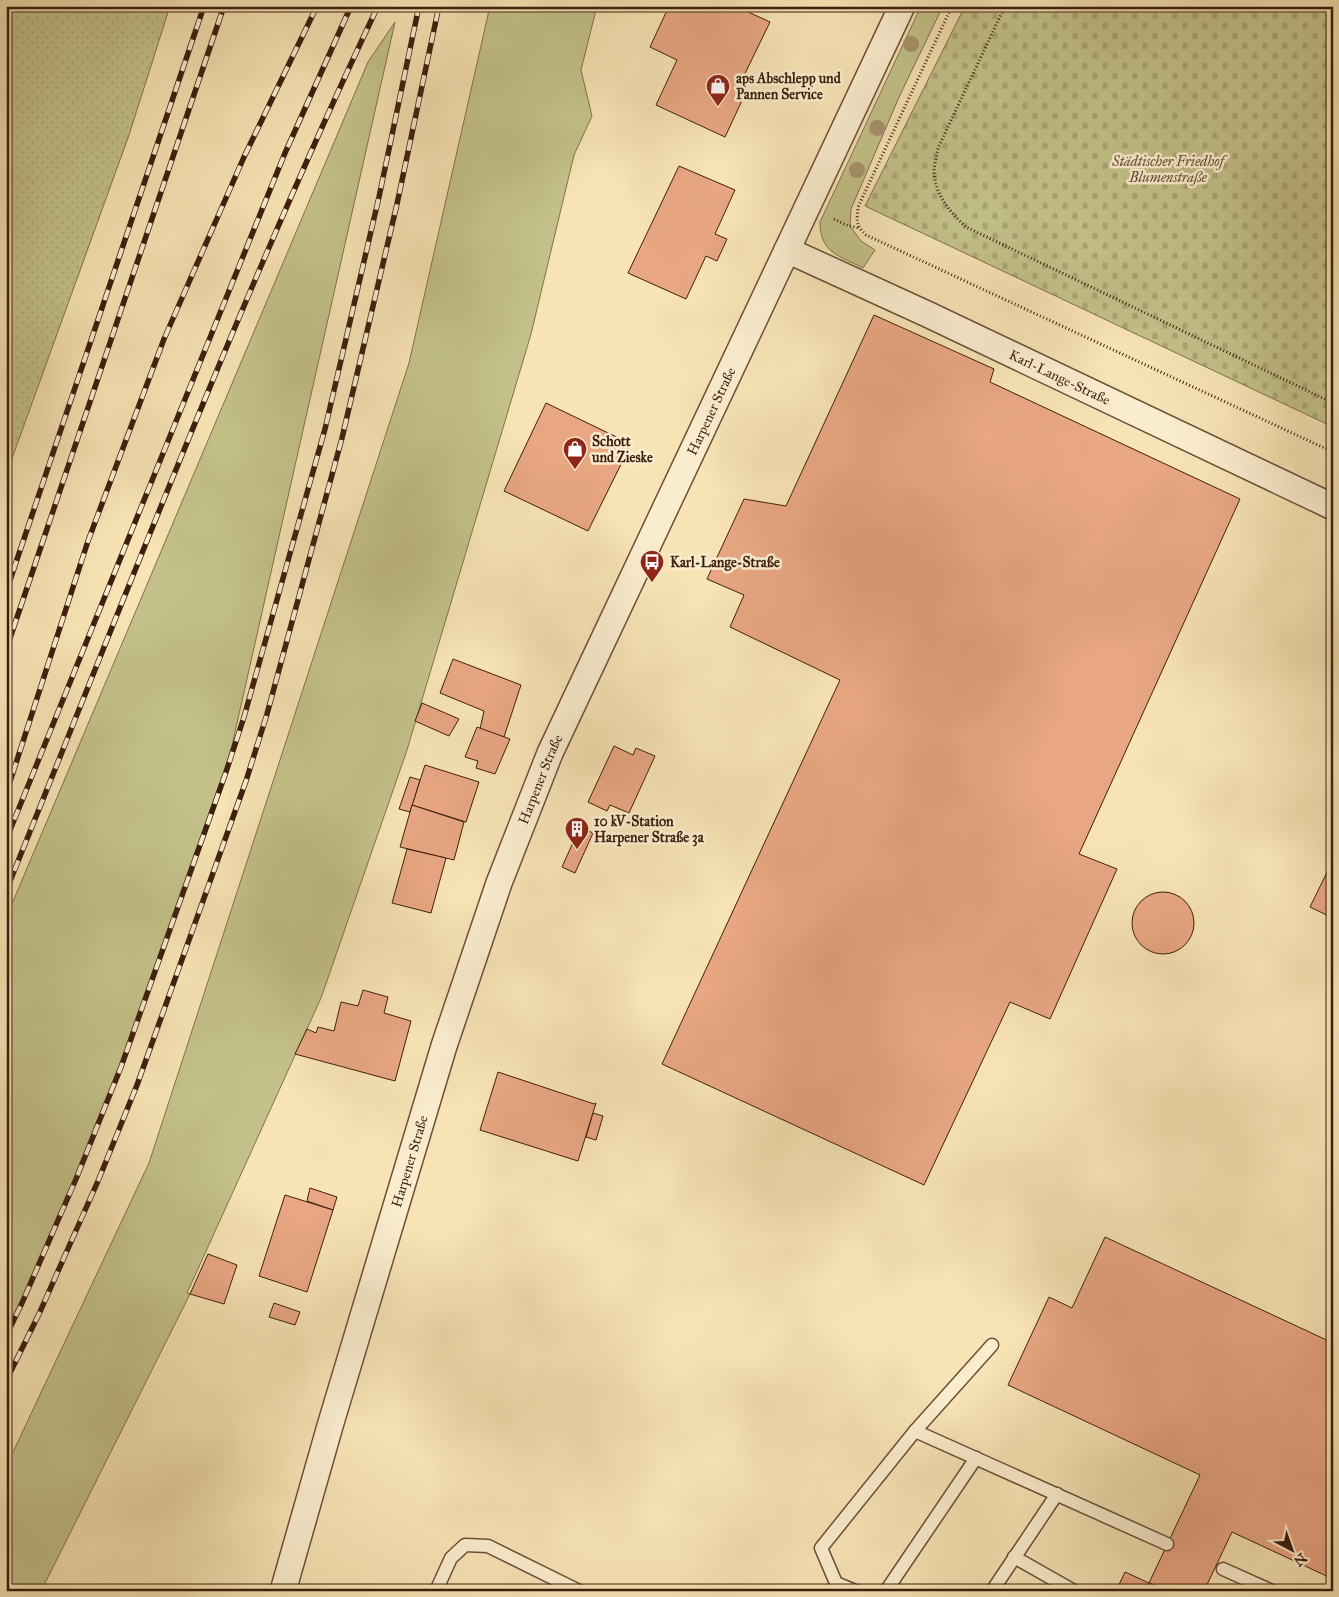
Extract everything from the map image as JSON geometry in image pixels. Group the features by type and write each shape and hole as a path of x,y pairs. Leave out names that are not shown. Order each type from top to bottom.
{"street":[{"name":"Harpener Straße","path":"284,1591 330,1426 444,1046 498,883 550,753 902,6"},
{"name":"Karl-Lange-Straße","path":"787,250 927,314 1333,507"}],"lane":[{"path":"855,1591 836,1583 820,1548 915,1431 992,1345"},
{"path":"915,1431 1167,1544"},
{"path":"886,1591 976,1458"},
{"path":"992,1591 1057,1494"},
{"path":"436,1591 452,1558 465,1545 488,1546 579,1591"},
{"path":"1014,1557 1074,1591"},
{"path":"1223,1569 1272,1591"}],"path":[{"path":"952,6 858,207 857,222 859,228 866,235 1333,452"},
{"path":"1005,6 938,148 934,172 940,195 950,212 966,227 1333,403"}],"green space":[{"path":"6,6 170,6 129,135 6,475"},
{"path":"490,6 597,6 581,70 592,116 574,155 531,334 407,750 321,998 187,1293 190,1294 41,1591 6,1591 6,1467 149,1163 409,363"},
{"path":"921,6 943,6 900,95 851,209 850,226 861,241 875,250 863,268 839,256 828,247 823,241 820,222"},
{"name":"Städtischer Friedhof Blumenstraße","path":"965,6 1333,6 1333,427 865,206"},
{"path":"395,22 226,772 121,1067 76,1179 6,1336 6,918 368,62"}],"building":[{"path":"669,6 735,6 770,22 738,88 746,92 725,137 656,105 677,60 650,47"},
{"path":"679,166 735,190 715,234 727,239 717,261 706,256 686,299 628,273"},
{"path":"874,315 994,369 990,382 1240,499 1079,854 1117,869 1050,1019 1010,1002 924,1185 662,1064 840,680 730,627 744,595 707,579 744,499 786,506"},
{"path":"546,403 631,444 588,531 504,491"},
{"path":"453,659 521,685 504,737 480,729 484,711 440,693"},
{"path":"422,703 459,719 449,736 415,721"},
{"path":"477,727 510,739 495,774 476,768 478,761 465,757"},
{"path":"614,746 633,755 636,748 655,756 629,813 610,805 607,811 588,802"},
{"path":"425,765 479,782 466,822 412,805"},
{"path":"410,777 420,780 410,812 399,809"},
{"path":"412,805 464,822 454,860 400,847"},
{"name":"10 kV-Station Harpener Straße 3a","path":"580,827 593,833 575,873 562,867"},
{"path":"407,849 446,858 431,913 392,903"},
{"path":"1333,860 1333,918 1310,907"},
{"path":"1163,892 1180,897 1185,901 1189,906 1194,923 1189,940 1185,945 1180,949 1163,954 1146,949 1141,945 1137,940 1132,923 1137,906 1141,901 1146,897"},
{"path":"363,990 388,997 384,1013 411,1021 395,1081 295,1054 307,1029 316,1033 318,1027 334,1031 341,1002 358,1006"},
{"path":"498,1072 594,1104 596,1103 578,1161 480,1130"},
{"path":"593,1113 603,1116 596,1140 586,1137"},
{"path":"310,1188 337,1197 333,1210 307,1201"},
{"path":"285,1195 333,1210 307,1292 259,1276"},
{"path":"1105,1237 1333,1343 1333,1579 1232,1532 1204,1591 1167,1591 1149,1583 1200,1475 1008,1385 1049,1297 1072,1308"},
{"path":"208,1254 237,1265 224,1304 190,1294"},
{"path":"274,1303 300,1312 295,1325 269,1317"},
{"path":"1125,1572 1149,1583 1167,1591 1116,1591"}],"railway":[{"path":"6,592 204,6"},
{"path":"6,650 224,6"},
{"path":"6,794 88,541 164,339 244,157 317,6"},
{"path":"6,840 285,153 351,6"},
{"path":"6,891 140,557 232,335 279,225 378,6"},
{"path":"6,1336 76,1179 121,1067 244,717 325,429 379,197 419,6"},
{"path":"6,1381 39,1314 98,1181 137,1085 246,781 267,714 342,438 397,204 439,6"}],"place":[{"name":"aps Abschlepp und Pannen Service","path":"718,107"},
{"name":"Schott und Zieske","path":"575,470"},
{"name":"Karl-Lange-Straße","path":"652,583"},
{"name":"10 kV-Station Harpener Straße 3a","path":"577,850"}]}
